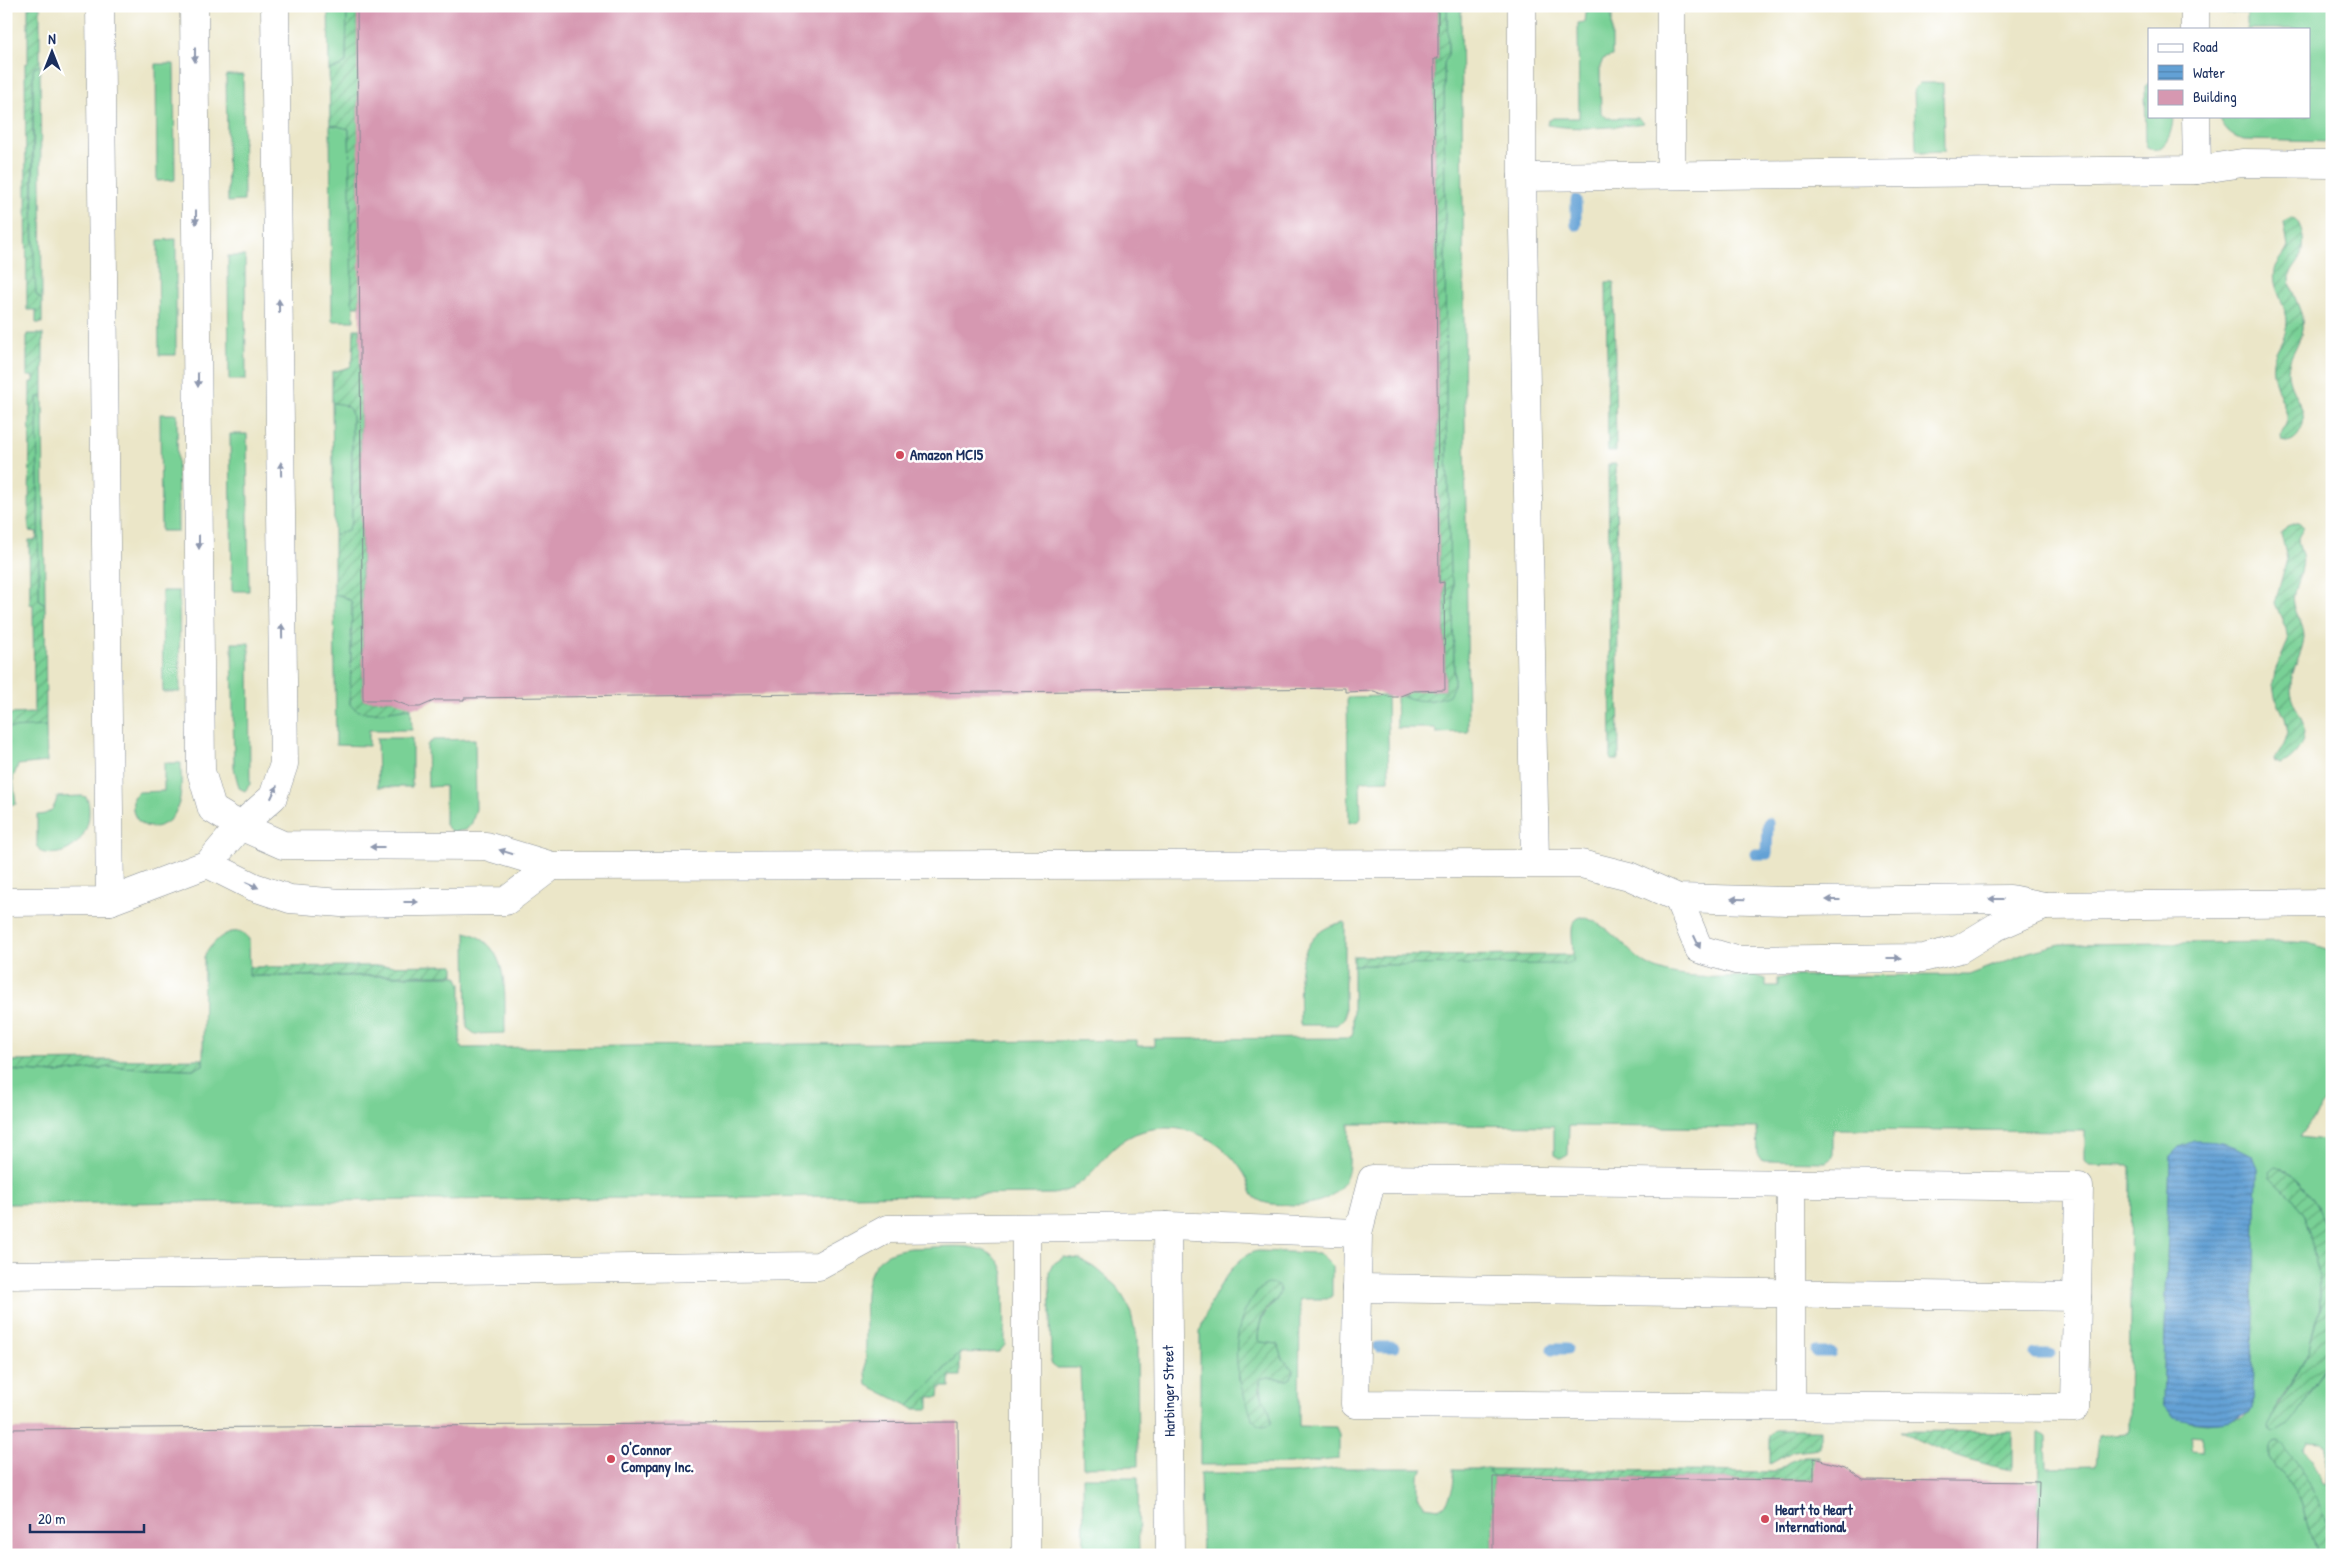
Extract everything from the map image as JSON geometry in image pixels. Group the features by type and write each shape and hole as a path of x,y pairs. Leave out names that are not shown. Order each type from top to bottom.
{"street":[{"path":"100,6 110,901"},
{"path":"194,6 201,771 212,809 240,826 283,845 329,847 486,846 552,866 1581,864 1629,876 1678,898 1787,901 2010,899 2044,906 2332,903"},
{"path":"6,902 110,901 208,864 240,826 273,797 284,764 275,6"},
{"path":"1522,6 1522,177 1535,863"},
{"path":"1670,6 1672,174"},
{"path":"2195,6 2195,28"},
{"path":"2196,118 2197,170"},
{"path":"1522,177 2197,170 2242,162 2332,164"},
{"path":"208,864 254,887 290,899 341,903 506,901 552,866"},
{"path":"1678,898 1699,950 1736,960 1923,958 1960,950 1996,927 2044,906"},
{"path":"1372,1180 2079,1187 2075,1408 1355,1404 1358,1233 1372,1180"},
{"path":"1791,1184 1791,1406"},
{"path":"6,1275 819,1266 887,1229 1167,1226 1358,1233"},
{"name":"Harbinger Street","path":"1167,1226 1170,1555"},
{"path":"1026,1229 1026,1555"},
{"path":"1357,1288 2077,1297"}],"green space":[{"path":"28,6 40,6 40,66 35,67 33,71 33,239 36,295 42,300 42,323 36,323 36,310 27,310 25,64 28,63"},
{"path":"328,6 347,6 346,62 340,67 329,70"},
{"path":"347,6 357,6 360,306 354,306 352,301 349,129 330,124 329,70 340,67 346,62"},
{"path":"1438,6 1447,6 1448,55 1444,63 1446,409 1450,574 1453,581 1454,685 1449,695 1442,698 1415,700 1396,691 1445,690 1444,582 1439,583 1434,59 1438,59"},
{"path":"1447,6 1461,6 1468,732 1436,733 1435,728 1397,728 1396,695 1430,701 1454,685 1453,581 1450,574 1446,409 1444,62 1448,55"},
{"path":"1587,6 1612,6 1612,56 1603,59 1600,67 1601,113 1607,118 1638,118 1644,123 1596,128 1571,128 1547,125 1548,121 1553,118 1579,118 1578,23 1585,22"},
{"path":"2216,6 2332,6 2332,142 2244,140 2231,135 2225,129 2219,118 2310,118 2310,28 2247,28 2247,13 2219,13"},
{"path":"156,64 174,64 175,180 157,181"},
{"path":"40,66 42,300 36,295 34,268 33,71 35,67"},
{"path":"226,75 243,75 244,201 228,202"},
{"path":"1920,83 1943,83 1944,152 1921,153 1916,150 1914,89"},
{"path":"2148,84 2148,118 2173,118 2172,128 2164,145 2154,149 2147,148 2146,144 2145,86"},
{"path":"330,125 349,128 354,321 332,321"},
{"path":"2291,218 2297,221 2303,237 2302,254 2291,272 2290,278 2302,316 2302,330 2290,359 2288,370 2289,379 2302,410 2303,418 2298,435 2293,440 2285,442 2282,441 2281,434 2287,416 2273,375 2273,361 2287,327 2287,322 2285,309 2274,277 2276,267 2288,247 2284,223"},
{"path":"176,239 176,355 159,355 158,240"},
{"path":"228,256 245,256 246,380 229,380"},
{"path":"1606,282 1614,282 1616,452 1608,452"},
{"path":"354,329 360,329 363,700 411,700 411,708 369,713 361,712 350,704 352,602 341,595 334,595 334,535 348,530 352,522 352,415 345,405 332,403 332,372 350,367 353,358"},
{"path":"27,334 43,334 43,397 37,397 39,597 40,601 45,604 46,726 11,728 6,727 6,714 34,713 33,605 30,604 29,540 36,540 37,532 29,531 30,382 34,382 34,376 27,376"},
{"path":"37,397 43,397 45,604 40,601 39,597"},
{"path":"332,403 345,405 352,415 352,522 348,530 334,535"},
{"path":"160,414 177,414 178,531 161,531"},
{"path":"230,434 247,434 249,591 232,591"},
{"path":"1608,464 1616,464 1619,760 1611,760"},
{"path":"2299,522 2304,526 2298,538 2303,562 2293,599 2303,628 2304,637 2292,675 2291,688 2304,732 2298,751 2281,764 2275,762 2274,759 2284,745 2288,732 2285,718 2275,697 2273,683 2275,671 2288,641 2286,629 2275,603 2287,559 2281,533 2287,526"},
{"path":"162,591 179,591 180,692 163,692"},
{"path":"334,595 340,595 352,602 350,704 372,712 411,708 412,730 369,730 369,746 336,745"},
{"path":"232,643 249,643 250,784 245,791 239,788 234,768"},
{"path":"1387,696 1389,780 1360,781 1361,818 1359,821 1349,823 1347,697"},
{"path":"46,726 47,762 18,765 13,778 16,804 6,805 6,727"},
{"path":"377,738 412,738 412,787 378,787"},
{"path":"475,739 476,809 472,823 466,830 452,832 445,825 445,786 428,787 427,745 433,740"},
{"path":"164,763 181,763 181,789 178,807 167,822 150,827 139,822 135,816 133,797 139,792 164,791"},
{"path":"82,796 87,799 89,813 88,822 81,838 68,850 51,854 41,852 37,846 37,815 51,811 57,797"},
{"path":"1581,917 1599,924 1638,958 1658,970 1672,974 1700,977 1756,976 1766,979 1766,986 1778,986 1778,979 1788,976 1969,975 2029,952 2060,944 2294,942 2309,943 2332,951 2332,1096 2328,1097 2300,1137 2325,1140 2332,1136 2332,1245 2324,1222 2307,1192 2282,1167 2271,1178 2291,1197 2305,1216 2319,1274 2320,1306 2308,1352 2279,1404 2269,1429 2301,1407 2323,1370 2332,1341 2332,1555 2329,1539 2314,1495 2304,1475 2278,1443 2274,1444 2270,1449 2270,1460 2301,1502 2317,1555 2038,1555 2039,1432 2046,1437 2047,1467 2096,1466 2099,1435 2129,1433 2131,1166 2089,1165 2085,1160 2085,1131 1833,1129 1833,1157 1826,1162 1763,1161 1758,1154 1757,1128 1569,1126 1568,1155 1561,1159 1554,1155 1554,1126 1349,1124 1349,1165 1343,1184 1330,1196 1303,1205 1270,1204 1257,1199 1240,1168 1223,1149 1213,1142 1189,1131 1164,1128 1143,1131 1127,1138 1114,1148 1083,1181 1070,1189 1054,1194 6,1204 6,1070 56,1073 110,1067 194,1069 203,1065 204,957 217,940 230,932 243,934 249,939 250,976 457,976 461,984 460,1044 462,1048 1137,1040 1137,1046 1154,1046 1154,1039 1348,1038 1352,1036 1353,1032 1353,965 1570,963 1573,951 1572,931 1576,920","holes":["2194,1141 2257,1169 2252,1408 2242,1418 2208,1423 2189,1421 2163,1404 2170,1156","2192,1435 2203,1436 2202,1451 2191,1450","2308,1441 2322,1442 2328,1446 2326,1484 2323,1483 2311,1458 2304,1449"]},
{"path":"1345,922 1345,1017 1337,1025 1300,1025 1300,977 1302,962 1307,948 1315,936 1328,927"},
{"path":"466,932 481,939 491,948 498,960 504,988 505,1033 475,1034 467,1028"},
{"path":"1573,955 1573,962 1565,964 1353,965 1353,956"},
{"path":"454,965 454,975 249,976 249,967"},
{"path":"203,1059 203,1065 194,1069 110,1067 56,1073 6,1070 6,1061"},
{"path":"2276,1166 2286,1171 2300,1184 2311,1197 2325,1223 2332,1263 2332,1340 2325,1365 2298,1411 2284,1428 2275,1433 2271,1432 2269,1426 2308,1352 2320,1306 2319,1274 2305,1216 2291,1197 2271,1178 2270,1171"},
{"path":"953,1246 980,1249 991,1254 1000,1263 1004,1275 1005,1345 999,1352 960,1353 909,1406 867,1385 866,1300 870,1275 875,1265 884,1257 896,1251 912,1248"},
{"path":"1258,1251 1319,1253 1332,1266 1332,1297 1326,1299 1300,1299 1299,1426 1336,1427 1339,1435 1339,1459 1289,1464 1200,1465 1200,1333 1202,1323 1221,1284 1239,1261 1249,1254","holes":["1275,1303 1262,1319 1258,1340 1260,1342 1278,1344 1283,1359 1293,1370 1291,1378 1287,1380 1268,1377 1260,1379 1263,1402 1270,1411 1239,1380 1237,1344 1244,1311"]},
{"path":"1064,1257 1079,1259 1097,1269 1117,1286 1130,1309 1137,1340 1138,1466 1083,1467 1080,1368 1057,1368 1051,1363 1049,1272 1053,1264"},
{"path":"1272,1283 1279,1287 1280,1291 1276,1301 1263,1314 1258,1332 1258,1340 1260,1342 1278,1344 1283,1359 1293,1370 1291,1378 1287,1380 1268,1377 1260,1379 1261,1393 1271,1418 1271,1424 1262,1426 1253,1420 1243,1393 1236,1352 1240,1324 1245,1311 1258,1291"},
{"path":"960,1353 960,1376 950,1376 950,1387 940,1387 939,1397 929,1397 929,1409 914,1409 909,1406"},
{"path":"1775,1430 1820,1430 1820,1448 1793,1451 1770,1464 1770,1435"},
{"path":"1900,1431 2012,1432 2012,1470 1954,1455"},
{"path":"2278,1443 2294,1459 2315,1492 2324,1516 2331,1555 2317,1555 2301,1502 2270,1460 2270,1449 2274,1444"},
{"path":"1804,1456 1819,1456 1819,1480 1493,1477 1489,1473 1489,1469 1774,1472 1789,1462"},
{"path":"1341,1468 1424,1468 1418,1475 1418,1496 1425,1506 1439,1508 1446,1504 1452,1491 1454,1483 1453,1469 1489,1469 1489,1473 1493,1477 1493,1555 1202,1555 1200,1473 1291,1473"},
{"path":"1083,1477 1138,1477 1139,1555 1084,1555"}],"water":[{"path":"2194,1141 2231,1145 2252,1155 2257,1169 2252,1408 2234,1419 2214,1422 2193,1421 2173,1417 2163,1404 2170,1156 2179,1147"}],"building":[{"name":"Amazon MCI5","path":"357,6 1438,6 1438,59 1434,59 1439,583 1444,582 1445,690 1413,691 1398,697 1389,697 1374,691 1345,692 1345,688 464,698 464,700 436,700 420,707 411,707 392,700 363,700"},
{"name":"O'Connor Company Inc.","path":"958,1422 959,1555 6,1555 6,1429"},
{"name":"Heart to Heart International","path":"1814,1458 1845,1467 1863,1480 2039,1482 2037,1555 1493,1555 1493,1477 1814,1480"}],"waterway":[{"path":"1576,200 1576,225"},
{"path":"1755,854 1767,854 1768,823"},
{"path":"1379,1347 1394,1347"},
{"path":"1552,1349 1567,1349"},
{"path":"1816,1352 1831,1352"},
{"path":"2035,1354 2050,1354"}],"place":[{"name":"Amazon MCI5","path":"900,455"},
{"name":"O'Connor Company Inc.","path":"611,1459"},
{"name":"Heart to Heart International","path":"1765,1519"}]}
